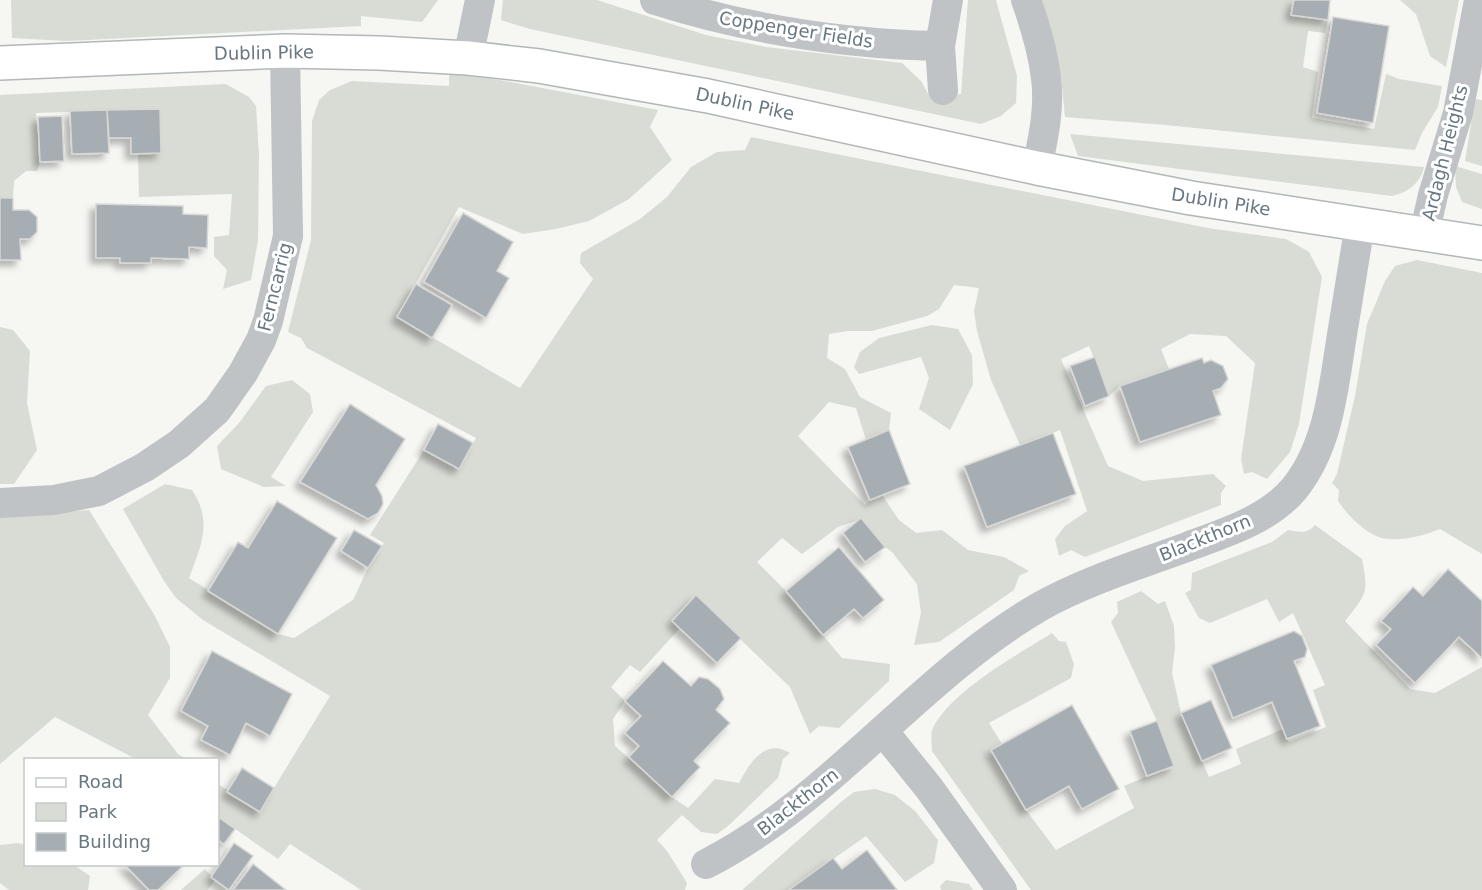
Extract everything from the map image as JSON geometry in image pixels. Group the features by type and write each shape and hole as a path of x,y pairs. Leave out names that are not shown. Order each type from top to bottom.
{"street":[{"path":"468,58 480,0"},
{"name":"Coppenger Fields","path":"655,0 700,14 761,28 835,39 940,46"},
{"path":"944,90 940,46 948,0"},
{"path":"1026,0 1040,45 1047,80 1046,122 1037,168"},
{"name":"Ardagh Heights","path":"1424,235 1433,195 1458,113 1479,0"},
{"name":"Dublin Pike","path":"0,63 285,51 468,58 539,66 708,96 1037,168 1191,198 1482,243"},
{"name":"Ferncarrig","path":"0,503 54,500 99,491 109,486 179,444 217,410 243,373 261,340 268,321 288,236 285,51"},
{"name":"Blackthorn","path":"706,864 737,848 781,817 833,776 970,656 1011,625 1070,591 1221,534 1260,516 1293,490 1309,468 1322,438 1330,407 1360,224"},
{"path":"884,731 929,788 1002,890"}],"green space":[{"path":"11,0 438,0 422,22 361,16 361,26 67,41 12,38"},
{"path":"503,0 597,0 706,35 766,47 902,63 921,81 931,99 961,94 968,0 996,0 1017,76 1016,103 1001,116 981,124 530,29 501,20"},
{"path":"1041,0 1294,0 1292,15 1328,20 1325,33 1308,31 1303,67 1318,72 1312,118 1374,129 1386,74 1399,79 1442,86 1438,107 1422,133 1415,150 1065,117 1061,77"},
{"path":"1400,0 1459,0 1446,67 1430,56 1416,14"},
{"path":"449,73 500,80 658,110 650,127 672,160 629,199 589,221 556,229 523,234 459,207 397,317 520,388 593,279 580,263 581,253 640,219 667,197 691,167 717,152 745,150 751,137 1208,228 1286,239 1309,252 1322,277 1299,424 1290,452 1267,479 1252,472 1244,474 1241,459 1255,363 1226,336 1190,334 1161,349 1169,369 1120,386 1109,396 1089,346 1061,359 1108,466 1143,481 1213,474 1226,486 1221,493 1221,505 1085,557 1071,550 1059,556 1055,539 1065,526 1087,511 1060,430 1020,445 991,380 977,331 974,311 979,288 954,285 939,309 927,316 872,331 829,334 827,358 845,369 860,397 891,413 889,430 866,440 856,408 829,402 798,436 865,505 882,495 899,520 916,533 942,530 968,550 1004,557 1029,571 1019,576 1014,590 939,642 914,645 921,613 917,584 862,519 838,527 802,554 782,538 757,562 786,591 842,658 890,664 889,681 839,728 819,726 810,734 790,687 695,596 672,620 680,628 640,672 630,665 611,687 625,701 613,719 615,746 672,797 688,808 715,779 739,783 753,761 766,750 781,749 790,753 783,759 778,778 717,834 701,832 682,815 657,840 667,851 687,883 685,890 361,890 290,844 278,859 219,818 219,785 260,811 330,696 203,620 176,598 123,509 165,484 192,490 202,512 203,534 189,578 278,634 294,638 353,600 368,568 384,543 370,535 424,450 459,469 476,438 307,348 301,338 288,332 311,240 312,121 319,100 330,90 352,81 449,86"},
{"path":"226,84 249,97 256,106 259,155 258,240 251,280 223,289 227,270 214,256 214,237 229,235 232,194 139,197 138,154 161,153 159,109 36,113 40,162 37,171 26,171 14,181 13,198 0,198 0,95"},
{"path":"1475,99 1482,100 1482,166 1465,161"},
{"path":"1070,134 1424,167 1420,178 1412,186 1392,196 1078,156"},
{"path":"1455,166 1482,174 1482,209 1462,202 1456,187"},
{"path":"1417,260 1482,273 1482,554 1440,529 1400,539 1376,536 1346,511 1338,501 1339,490 1332,483 1337,474 1355,396 1367,324 1385,281 1395,266"},
{"path":"932,325 958,329 972,355 973,384 950,430 919,409 929,378 921,357 859,374 854,367 860,352 879,338"},
{"path":"0,327 13,330 30,351 27,403 37,450 14,484 0,484"},
{"path":"292,380 310,394 313,412 271,477 286,486 264,487 221,469 217,446 239,423 266,386"},
{"path":"89,510 155,616 170,647 170,678 148,715 178,754 184,758 134,758 55,717 0,764 0,516"},
{"path":"1315,525 1362,559 1364,593 1345,621 1410,689 1435,693 1482,667 1482,890 1031,890 932,751 932,730 942,714 969,687 1052,633 1059,641 1066,642 1074,664 1071,678 989,723 1002,744 991,750 1026,810 1056,850 1134,808 1124,786 1174,765 1157,721 1111,622 1118,613 1117,602 1141,591 1158,604 1165,601 1174,626 1175,648 1172,673 1181,713 1209,777 1241,764 1236,749 1283,729 1289,742 1326,727 1313,690 1325,685 1293,613 1279,622 1267,599 1210,623 1199,618 1185,593 1191,590 1192,573 1272,542 1288,530 1306,531"},
{"path":"875,789 895,795 915,811 938,840 934,863 905,882 866,836 789,890 742,890 854,792"},
{"path":"0,845 24,845 24,866 75,866 90,876 88,890 9,890 0,883"},
{"path":"205,869 215,880 208,890 181,890"},
{"path":"946,880 969,884 973,890 941,890 940,886"}],"building":[{"path":"1294,0 1330,0 1328,20 1291,15"},
{"path":"1333,17 1389,26 1373,123 1317,113"},
{"path":"160,109 161,153 131,154 131,138 109,138 107,110"},
{"path":"107,110 109,153 72,154 70,111"},
{"path":"62,116 64,161 40,162 38,117"},
{"path":"0,198 13,198 13,210 29,210 37,217 37,232 30,239 20,239 21,260 0,260"},
{"path":"96,204 183,206 183,214 208,215 207,248 189,247 189,259 151,258 151,263 120,263 120,258 96,258"},
{"path":"463,213 513,242 497,271 509,278 486,318 424,282"},
{"path":"416,284 452,305 432,338 397,317"},
{"path":"1095,357 1109,396 1085,406 1070,366"},
{"path":"1202,358 1204,363 1211,360 1223,366 1228,379 1221,388 1213,391 1221,415 1140,442 1120,386"},
{"path":"350,404 405,439 376,485 382,496 383,504 378,513 368,519 300,482"},
{"path":"438,424 473,443 459,469 424,450"},
{"path":"889,430 910,484 870,500 848,447"},
{"path":"1053,433 1076,494 987,527 964,466"},
{"path":"277,501 337,538 278,634 208,591 238,542 248,548"},
{"path":"861,518 885,547 865,562 843,533"},
{"path":"354,530 382,546 368,568 341,551"},
{"path":"839,547 884,600 863,618 854,609 823,635 786,591"},
{"path":"1448,569 1482,601 1482,658 1459,637 1415,683 1376,645 1391,629 1381,621 1413,587 1423,596"},
{"path":"696,595 741,638 717,663 672,621"},
{"path":"1294,631 1302,636 1307,649 1305,657 1294,661 1320,726 1287,739 1272,702 1233,718 1211,665"},
{"path":"212,651 292,694 270,736 246,723 230,755 201,740 208,726 181,711"},
{"path":"663,661 691,686 699,677 708,679 720,689 724,699 716,710 730,723 694,761 700,767 672,797 629,757 639,746 625,733 641,716 625,701"},
{"path":"1211,700 1232,748 1202,761 1181,713"},
{"path":"1072,705 1119,789 1082,809 1069,786 1026,810 991,750"},
{"path":"1157,721 1174,766 1147,776 1130,731"},
{"path":"242,768 274,788 260,812 227,792"},
{"path":"219,818 235,829 224,844 219,841"},
{"path":"234,843 253,856 229,890 211,877"},
{"path":"867,850 897,890 789,890 833,858 842,869"},
{"path":"253,864 286,890 233,890"},
{"path":"126,866 183,866 158,890 149,890"}]}
